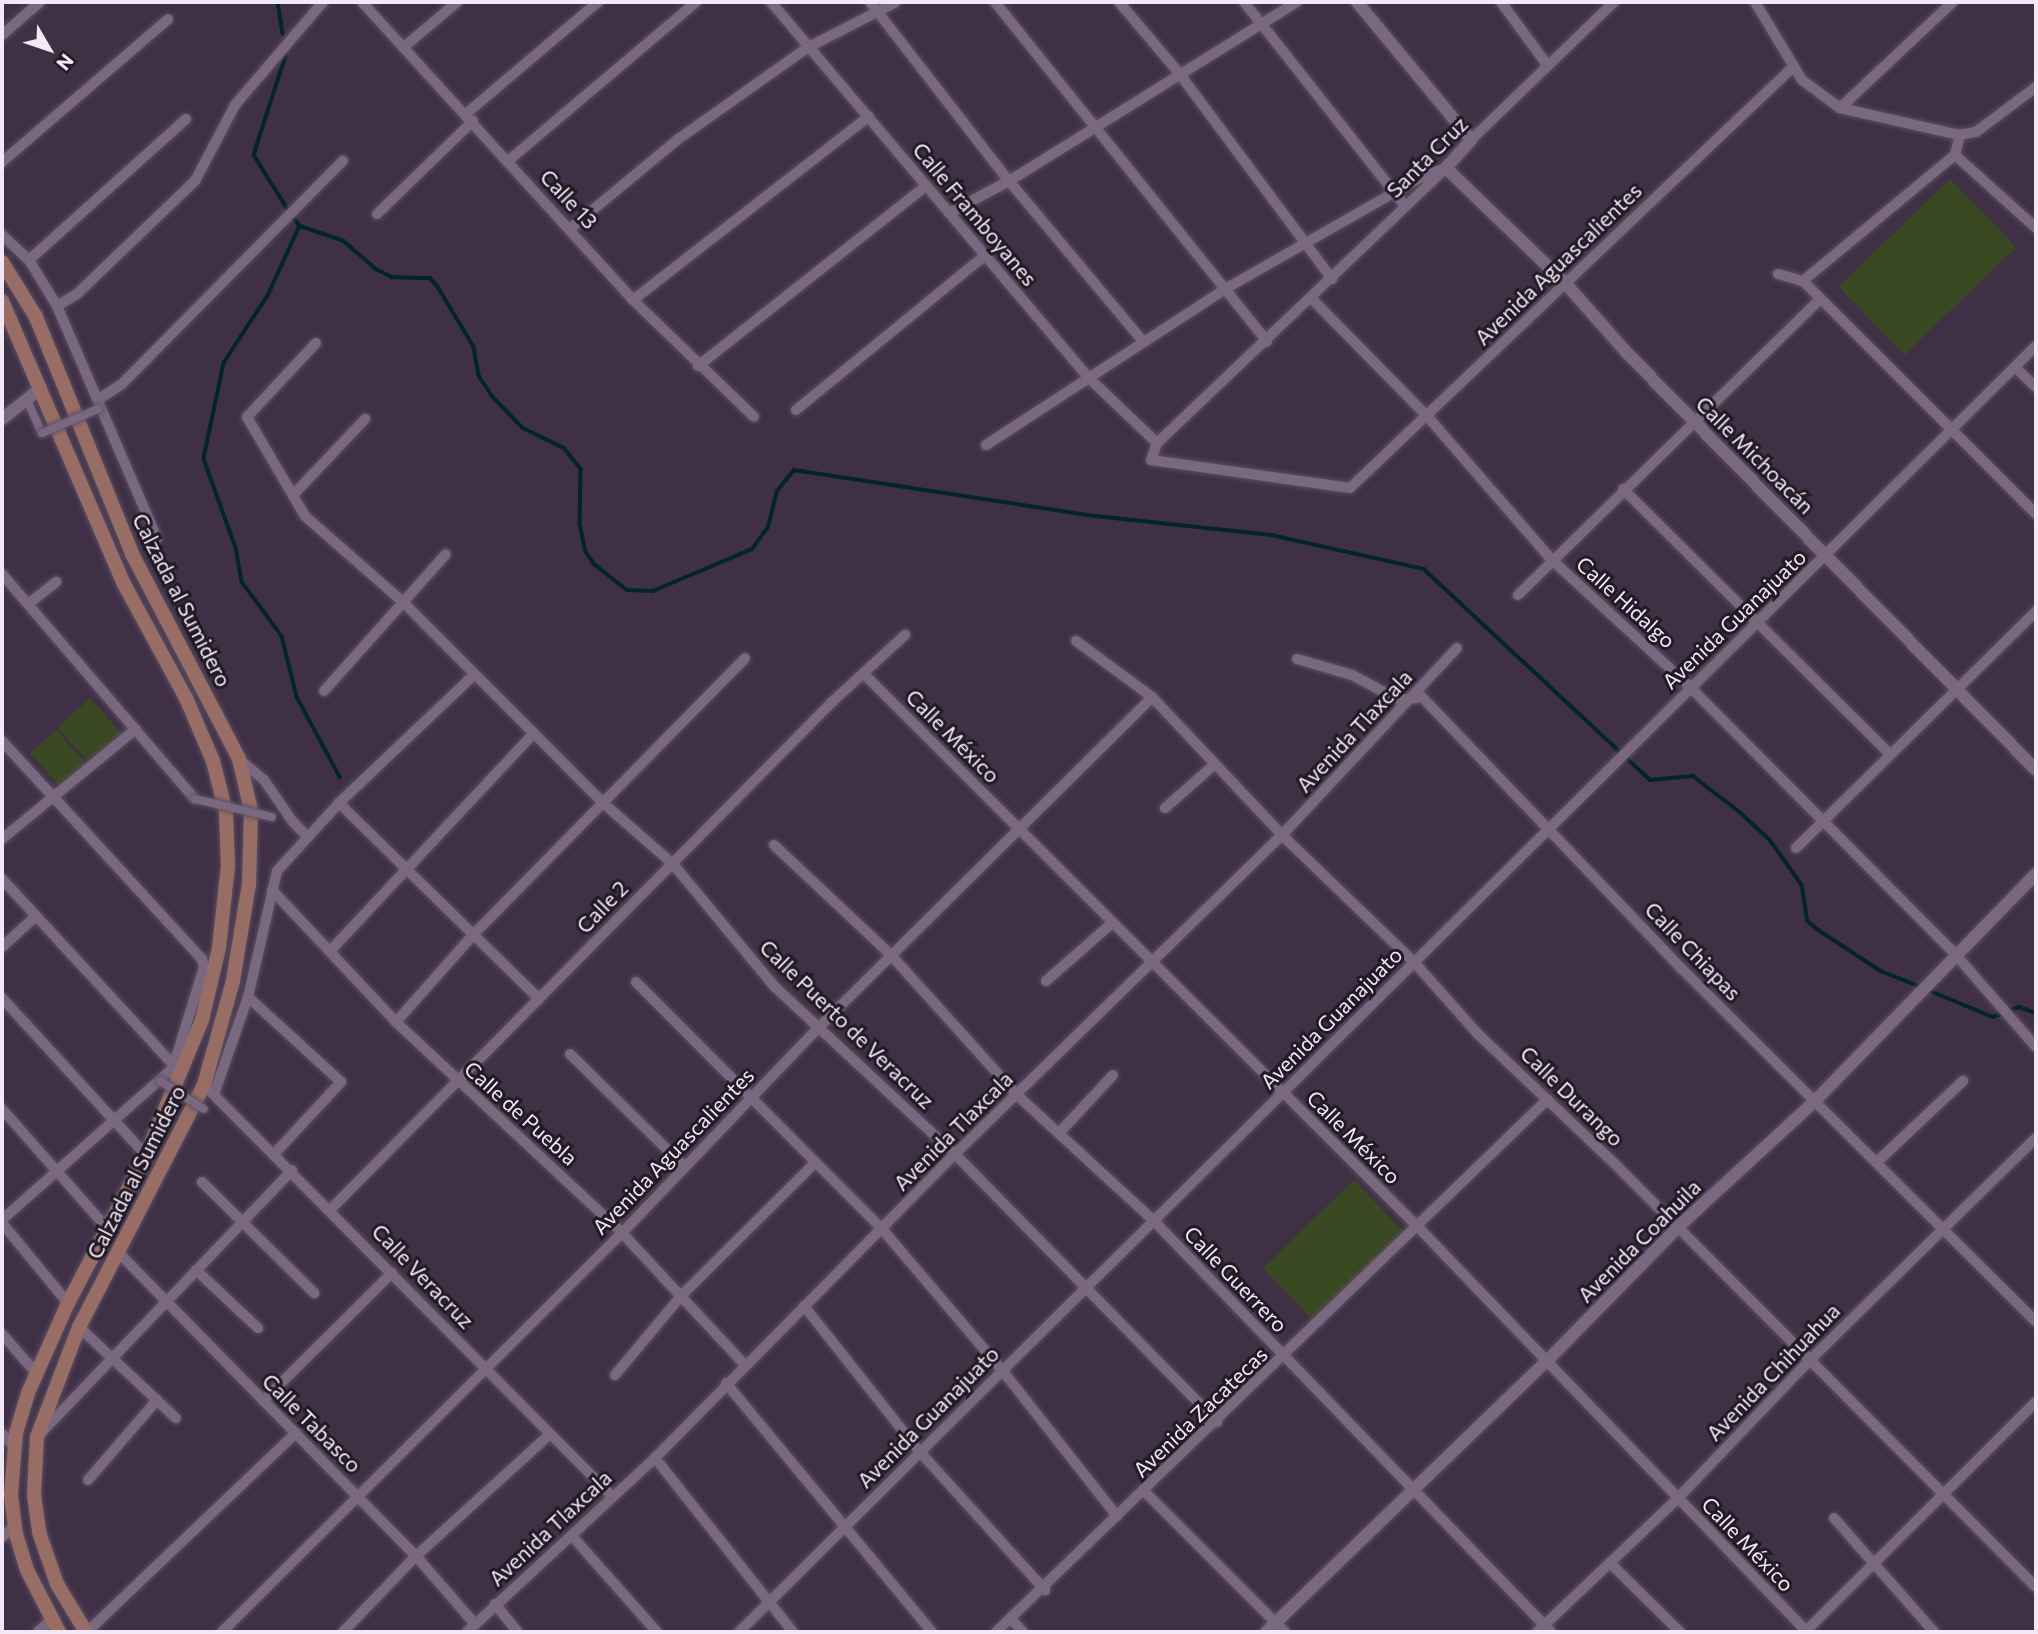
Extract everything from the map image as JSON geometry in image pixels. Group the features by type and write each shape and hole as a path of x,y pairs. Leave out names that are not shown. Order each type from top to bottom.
{"main road":[{"name":"Calzada al Sumidero","path":"2,262 36,317 132,554 239,760 251,810 249,884 213,1093 118,1252 79,1327 37,1437 34,1495 41,1541 57,1584 87,1632"},
{"name":"Calzada al Sumidero","path":"2,301 124,584 191,710 213,761 226,812 228,866 219,948 179,1070 146,1155 68,1303 37,1374 13,1446 10,1495 14,1526 27,1570 55,1626"}],"street":[{"path":"2,35 40,2"},
{"path":"57,306 77,294 195,181 235,105 323,2"},
{"name":"Calle 13","path":"362,2 571,228 633,300 698,366 754,417"},
{"path":"404,47 457,2"},
{"path":"377,214 470,117 598,2"},
{"path":"508,161 696,2"},
{"name":"Calle Framboyanes","path":"771,2 807,48 869,116 1089,378 1157,443"},
{"path":"870,2 1009,181 1143,341"},
{"path":"571,228 677,141 807,48 896,2"},
{"path":"995,2 1097,123 1267,342"},
{"path":"1119,2 1179,73 1302,243 1332,279"},
{"path":"1244,2 1392,193 1405,206"},
{"path":"949,212 1009,181 1097,123 1297,2"},
{"path":"1357,2 1471,140"},
{"path":"1501,2 1548,66"},
{"name":"Santa Cruz","path":"1157,443 1312,299 1614,2"},
{"path":"1755,2 1793,67 1819,95 1840,108 1960,135 1976,132 2036,87"},
{"path":"1840,108 1953,2"},
{"path":"2,162 168,19"},
{"name":"Avenida Aguascalientes","path":"1157,443 1152,460 1350,488 1429,417 1793,67"},
{"path":"2026,96 2036,105"},
{"path":"633,300 869,116"},
{"path":"29,260 186,119"},
{"path":"1803,281 1955,155 1960,135"},
{"path":"1955,155 2036,228"},
{"path":"27,400 42,433 100,405 342,161"},
{"path":"986,445 1225,289 1392,193 1446,168"},
{"name":"Calle Michoacán","path":"1446,168 1566,284 1954,690 2036,770"},
{"path":"698,366 926,186"},
{"path":"2,235 29,260 57,306 157,538"},
{"path":"796,410 984,256"},
{"path":"1778,274 1803,281 1951,433 2036,514"},
{"name":"Calle Hidalgo","path":"1312,299 1429,417 1552,560 1690,687 1955,954 2013,1024 2036,1047"},
{"path":"1518,595 1623,489 1819,300"},
{"name":"Calle Puerto de Veracruz","path":"316,343 247,417 305,516 403,602 473,676 601,802 672,863 774,986 955,1154 1217,1422"},
{"name":"Avenida Guanajuato","path":"739,1632 919,1451 1550,831 1690,687 1951,433 2036,346"},
{"path":"2015,367 2036,387"},
{"path":"2,419 41,388"},
{"path":"293,495 365,419"},
{"path":"1623,489 1889,753"},
{"path":"324,691 446,554"},
{"path":"2,574 195,799 293,822"},
{"path":"28,604 56,582"},
{"path":"1796,848 1889,753 2036,611"},
{"name":"Calle 2","path":"330,1210 461,1082 539,999 833,701 866,676 905,635"},
{"name":"Calle Durango","path":"1076,640 1152,697 1282,835 1415,962 1478,1034 1678,1227 2036,1587"},
{"name":"Avenida Tlaxcala","path":"471,1628 655,1458 726,1383 955,1154 1282,835 1457,648"},
{"path":"396,1022 473,936 601,802 745,658"},
{"name":"Calle Chiapas","path":"1297,659 1352,675 1399,700 1422,697 1815,1101 1944,1226 2036,1322"},
{"path":"160,1081 204,1109 213,1093 248,997 277,871 339,803 473,676"},
{"name":"Calle México","path":"866,676 1418,1227 1545,1363 1806,1632"},
{"name":"Avenida Aguascalientes","path":"222,1632 622,1233 818,1028 1152,697"},
{"path":"2,839 136,729"},
{"path":"331,950 533,734"},
{"path":"2,741 51,800 202,959 204,967 179,1070 160,1081 112,1119 55,1168 2,1221 68,1303"},
{"path":"239,760 264,780 293,822 309,837"},
{"path":"1165,808 1214,765"},
{"path":"339,803 539,999"},
{"name":"Calle Guerrero","path":"774,845 891,955 1017,1095 1154,1221 1544,1630"},
{"name":"Avenida Coahuila","path":"1266,1632 1545,1363 1678,1227 1815,1101 1916,993 2036,874"},
{"path":"2,879 179,1070"},
{"name":"Calle de Puebla","path":"272,890 396,1022 622,1233 745,1365"},
{"path":"2,947 36,916"},
{"path":"1045,981 1112,923"},
{"path":"636,982 750,1100 882,1229 1002,1370 1117,1516"},
{"path":"248,997 341,1082 275,1153"},
{"path":"2,998 146,1155"},
{"path":"570,1054 685,1167"},
{"path":"1059,1133 1113,1076"},
{"path":"1878,1161 1963,1081"},
{"name":"Calle Veracruz","path":"213,1093 612,1496"},
{"name":"Avenida Zacatecas","path":"996,1632 1045,1590 1117,1516 1285,1357 1548,1099"},
{"path":"2,1109 106,1227"},
{"name":"Avenida Chihuahua","path":"1544,1630 1677,1499 1810,1360 1944,1226 2036,1138"},
{"path":"615,1375 681,1296 815,1163"},
{"path":"37,1437 292,1170"},
{"path":"202,1182 314,1293"},
{"name":"Calle Tabasco","path":"118,1252 416,1556 471,1628"},
{"path":"196,1270 258,1328"},
{"path":"263,1401 392,1273"},
{"path":"804,1306 919,1451 1045,1590"},
{"path":"79,1327 176,1419"},
{"path":"2,1334 37,1374"},
{"path":"726,1383 932,1632"},
{"path":"88,1480 157,1400"},
{"path":"1806,1632 1878,1565 1943,1494 2036,1402"},
{"path":"87,1632 296,1433"},
{"path":"2,1434 13,1446"},
{"path":"343,1632 416,1556 550,1434"},
{"path":"655,1458 793,1632"},
{"path":"1144,1491 1285,1632"},
{"path":"1834,1518 1934,1632"},
{"path":"2,1537 14,1526"},
{"path":"572,1536 657,1632"},
{"path":"1610,1563 1680,1632"},
{"path":"495,1604 518,1632"},
{"path":"1011,1619 1023,1632"},
{"path":"38,1632 55,1626"}],"green space":[{"path":"1950,179 2016,247 1904,355 1839,287"},
{"path":"90,698 122,734 89,763 57,727"},
{"path":"56,730 87,765 61,788 30,753"},
{"path":"1354,1180 1403,1231 1312,1319 1263,1268"}],"waterway":[{"path":"278,2 283,34"},
{"path":"286,56 254,155 289,211 300,226 344,241 376,269 392,277 430,278 474,347 479,376 493,397 523,428 564,448 581,469 580,524 586,552 594,564 627,590 653,591 752,549 768,527 777,491 794,470 1096,516 1271,535 1424,569 1650,780 1693,776 1741,813 1770,840 1802,885 1808,921 1817,929 1881,971 1921,987"},
{"path":"300,226 268,296 224,363 204,459 236,548 242,582 282,636 297,697 340,777"},
{"path":"1928,990 1993,1017 2019,1007 2036,1013"}]}
